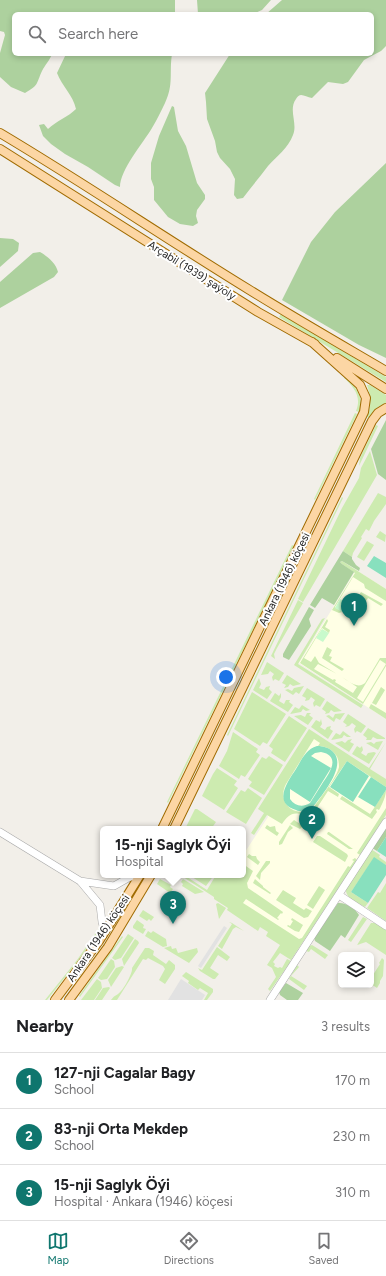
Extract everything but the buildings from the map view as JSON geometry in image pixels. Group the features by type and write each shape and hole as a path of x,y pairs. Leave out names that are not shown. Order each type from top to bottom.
{"main road":[{"name":"Arçabil (1939) şaýoly","path":"0,133 74,177 145,225 249,290 386,371"},
{"name":"Arçabil (1939) şaýoly","path":"0,149 258,312 312,342 386,390"},
{"path":"107,216 114,204"},
{"path":"138,236 145,225"},
{"name":"Ankara (1946) köçesi","path":"163,826 364,412 366,398 360,385 312,342"},
{"name":"Ankara (1946) köçesi","path":"175,826 372,421 378,413 386,408"},
{"name":"Ankara (1946) köçesi","path":"55,1000 105,932 138,878"},
{"name":"Ankara (1946) köçesi","path":"69,1000 108,947 149,878"}],"street":[{"path":"270,1000 386,822"},
{"path":"0,832 80,881 100,905 105,932"},
{"path":"80,881 114,886 131,878"},
{"path":"339,895 386,926"}],"shaded area":[{"path":"356,570 386,589 386,719 299,663"},
{"path":"309,734 386,784 386,815 298,950 215,897 239,878 246,878 246,850 268,817 266,810"},
{"path":"224,926 227,928 201,968 198,966"},
{"path":"181,979 205,995 202,1000 168,1000"}],"green space":[{"path":"0,0 175,0 175,12 12,12 12,56 51,56 36,84 25,93 11,87 0,77 0,53 5,35 4,32 0,31"},
{"path":"197,0 271,0 262,10 258,12 198,12"},
{"path":"282,0 386,0 386,46 374,55 374,12 268,12"},
{"path":"65,56 172,56 168,96 154,125 128,165 121,180 120,187 65,154 43,136 39,125 44,124 48,129 76,109 75,104 57,73"},
{"path":"229,56 372,56 364,60 348,82 343,84 328,82 312,98 299,95 293,108 294,130 291,140 243,198 237,199 234,195 235,179 230,169 220,158 217,152 215,141 207,119 205,93"},
{"path":"172,106 174,107 178,131 186,146 197,183 205,195 205,199 197,210 196,216 198,223 193,226 180,224 168,217 154,200 154,187 151,179 151,163 159,136"},
{"path":"386,163 386,358 359,345 282,300 311,242 335,212"},
{"path":"0,238 13,239 19,243 18,251 0,267"},
{"path":"40,252 53,263 58,272 54,277 0,308 0,282 33,253"},
{"path":"281,314 386,377 386,382 279,317"},
{"path":"345,376 356,388 360,397 361,407 359,412 356,411 358,401 356,393 344,378"},
{"path":"367,385 370,385 386,395 386,403 378,407 369,418 367,417 370,397"},
{"path":"355,413 357,414 315,500 314,499"},
{"path":"386,420 386,480 378,474 371,449"},
{"path":"376,425 378,426 359,466 360,458"},
{"path":"370,451 377,475 303,602 298,599 342,508 359,478 361,468"},
{"path":"378,493 386,497 386,504 369,531 366,529 352,557 343,551"},
{"path":"342,497 343,498 228,736 227,735"},
{"path":"380,531 386,535 385,542 376,537"},
{"path":"367,541 374,545 364,561 357,557"},
{"path":"292,545 294,546 168,803 167,802"},
{"path":"343,551 352,557 356,565 360,568 359,571 342,561 340,562 354,572 334,605 322,598 315,608 310,605"},
{"path":"374,556 386,563 386,578 367,566"},
{"path":"342,561 386,589 386,601 365,588 364,584 353,577 335,607 342,612 339,613 332,610 355,573 340,562"},
{"path":"361,592 383,604 381,606 368,598 366,601 363,600 360,605 355,602"},
{"path":"340,599 347,603 342,612 335,608"},
{"path":"298,600 303,603 274,654 275,659 271,656"},
{"path":"309,607 314,610 309,619 311,626 289,660 283,657 283,654"},
{"path":"325,618 298,664 363,705 361,708 294,665 322,619"},
{"path":"327,619 328,621 325,627 330,630 329,633 322,628 304,658 311,662 315,656 319,663 337,674 318,664 314,669 333,680 336,680 335,682 353,693 357,687 350,682 355,685 362,685 365,683 380,658 386,658 386,664 386,666 363,704 300,663","holes":["380,660 386,664 363,702 357,698"]},
{"path":"322,629 329,633 323,642 316,638"},
{"path":"327,647 332,650 329,656 332,657 330,661 344,669 342,671 322,658"},
{"path":"267,662 284,673 279,681 275,679 273,681 272,677 274,674 270,671 268,674 261,675"},
{"path":"287,675 301,684 293,686 290,684 288,687 284,688 286,685 282,683"},
{"path":"259,678 261,684 259,688 264,690 266,687 270,686 269,689 272,692 267,699 253,690"},
{"path":"304,686 299,694 296,692 293,695 285,690 288,689 292,691 294,688"},
{"path":"381,687 385,690 376,705 372,703"},
{"path":"307,688 325,699 320,707 316,705 314,707 313,703 315,700 311,697 309,700 305,701 306,698 302,696"},
{"path":"252,692 286,714 267,744 263,742 260,746 234,729"},
{"path":"275,693 279,696 281,693 279,701 284,704 286,700 290,700 289,702 293,705 288,712 270,701"},
{"path":"327,701 342,711 334,712 331,710 329,713 325,714 326,712 322,709"},
{"path":"371,704 386,713 386,719 369,708"},
{"path":"302,705 310,710 306,711 303,709 301,712 290,714 295,707 299,709"},
{"path":"307,713 311,713 309,715 313,718 308,725 294,716 301,715 305,717"},
{"path":"345,713 340,720 336,718 334,722 326,716 329,715 333,718 335,714"},
{"path":"348,714 366,726 361,733 357,731 355,733 354,729 356,726 352,723 345,727 347,725 343,722"},
{"path":"289,716 307,728 285,762 271,753 273,749 269,746"},
{"path":"321,719 322,724 320,727 325,730 327,727 331,726 330,729 333,731 328,739 311,727 316,720 320,722"},
{"path":"368,728 385,739 377,739 373,737 371,740 366,740 367,738 363,735"},
{"path":"309,729 369,768 386,742 370,769 386,779 386,787 347,761 329,787 339,794 338,797 328,791 315,811 323,816 317,826 301,815 303,812 311,810 314,807 338,771 339,765 335,754 327,748 318,746 320,743 314,739 286,784 283,794 285,802 288,806 291,809 301,812 300,814 290,816 282,824 267,815 254,835 251,833 264,813 258,809"},
{"path":"343,731 351,737 344,735 342,738 331,740 336,733 340,735"},
{"path":"233,732 258,749 256,752 260,755 245,777 241,775 239,779 219,766 227,751"},
{"path":"352,739 350,742 354,744 349,752 335,743 342,741 345,743"},
{"path":"383,741 378,750 366,743 371,742 374,744 376,742"},
{"path":"322,746 331,750 337,759 337,766 327,788 313,807 309,810 298,811 289,807 285,802 283,797 284,791 289,779 302,758 313,747","holes":["321,752 331,757 332,766 328,775 310,803 301,806 294,803 290,799 290,789 310,802 331,768 311,756 315,753"]},
{"path":"357,746 360,748 362,746 363,750 361,753 366,756 368,753 376,753 369,764 352,754"},
{"path":"269,756 283,765 264,795 249,786 252,782 248,779 262,757 266,759"},
{"path":"347,761 369,776 353,802 330,787"},
{"path":"217,768 237,781 234,785 238,788 224,810 202,796"},
{"path":"371,777 386,787 386,790 375,807 358,797"},
{"path":"248,788 262,798 246,824 226,812 241,790 245,792"},
{"path":"386,790 385,798 379,810 376,810 377,812 372,819 340,799 342,796 370,814"},
{"path":"386,808 386,815 360,855 357,853"},
{"path":"195,809 216,822 213,826 186,826"},
{"path":"294,820 311,831 310,832 302,827 300,829 290,824"},
{"path":"267,825 270,827 275,826 276,831 279,833 277,836 265,828"},
{"path":"290,825 293,828 288,832 282,844 279,845 279,842"},
{"path":"386,827 386,837 377,851 372,848"},
{"path":"328,832 353,849 349,849 327,834"},
{"path":"317,836 320,836 347,854 348,856 345,862 313,842"},
{"path":"386,837 386,857 377,851"},
{"path":"371,849 380,855 379,857 386,862 386,865 374,858 351,892 368,903 365,907 350,898 346,892 346,889"},
{"path":"249,854 256,856 260,862 258,865 247,857"},
{"path":"374,857 386,865 386,875 368,903 351,892"},
{"path":"355,858 357,860 291,960 280,953 273,962 275,964 274,966 282,968 287,959 291,961 270,991 268,989 276,977 272,968 267,965 280,945 266,936 268,932 260,927 258,931 227,910 228,908 214,899 214,897 185,878 189,878 207,890 214,878 246,878 246,866 253,871 247,883 248,888 283,912 277,918 279,919 278,920 246,899 243,903 299,939 302,938 348,866 350,867 354,861 352,860"},
{"path":"266,861 270,861 270,863 261,873 260,880 256,876"},
{"path":"194,878 212,878 206,886"},
{"path":"160,879 171,885 170,887 173,889 170,893 157,884"},
{"path":"183,879 204,892 195,894 182,886 183,884 181,882"},
{"path":"255,879 271,893 270,894 253,883"},
{"path":"386,883 386,921 367,908 378,892 380,893"},
{"path":"319,886 325,890 313,909 307,905"},
{"path":"283,890 296,898 293,903 304,910 306,908 312,911 308,917 304,918 276,900"},
{"path":"218,903 226,908 219,919 216,904"},
{"path":"338,903 350,906 359,915 345,938 341,935 330,951 315,941 314,938"},
{"path":"143,910 154,917 151,921 149,919 147,921 139,916"},
{"path":"363,917 367,919 351,942 348,940"},
{"path":"292,918 303,925 299,932 287,926 290,926 293,921 291,920"},
{"path":"137,920 144,925 143,928 146,929 143,934 133,928"},
{"path":"229,922 244,931 236,927 233,929 222,949 218,946 232,924"},
{"path":"371,923 375,923 386,930 386,955 366,942 357,945"},
{"path":"100,927 101,928 78,961 47,1000 45,1000 77,960"},
{"path":"148,931 151,933 153,931 166,939 167,946 163,947 145,936"},
{"path":"128,934 134,938 121,958 115,960 112,958"},
{"path":"122,936 123,937 80,997 79,996"},
{"path":"135,939 139,943 124,966 122,959"},
{"path":"312,945 328,955 325,959 311,949 309,952 306,951 309,946"},
{"path":"171,946 172,949 176,948 178,953 197,948 198,952 189,963 164,948"},
{"path":"217,947 230,957 227,961 218,955 210,968 219,974 215,979 213,979 200,971 198,968 202,970"},
{"path":"145,948 149,948 154,951 153,955 166,964 169,960 175,965 175,969 165,984 159,980 165,969 163,966 148,958 146,960 143,959 117,1000 111,1000 125,986 131,974 132,968"},
{"path":"382,958 384,960 383,976 377,988 374,986 374,973 380,964 379,963"},
{"path":"111,959 114,961 115,967 107,979 101,980 98,978"},
{"path":"297,965 299,967 291,976 307,986 304,990 289,979"},
{"path":"122,966 124,967 111,987 108,980 116,968"},
{"path":"186,972 213,989 213,992 207,1000 204,1000 208,993 200,988 198,990 188,983 189,981 182,976"},
{"path":"97,979 101,982 102,988 94,1000 81,1000"},
{"path":"286,983 303,993 298,1000 287,1000 280,995 279,992"},
{"path":"103,988 110,988 102,1000 95,1000"}],"place":[{"name":"127-nji Cagalar Bagy","path":"354,626"},
{"name":"83-nji Orta Mekdep","path":"312,839"},
{"name":"15-nji Saglyk Öýi","path":"173,924"}]}
